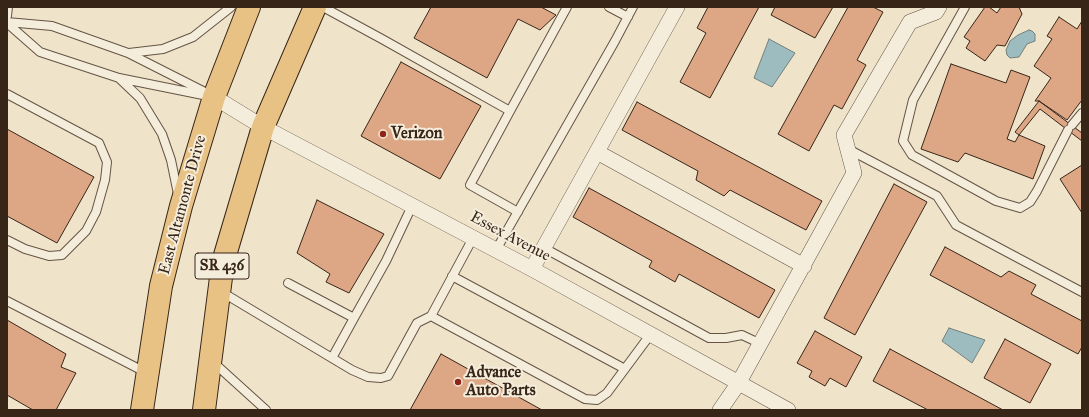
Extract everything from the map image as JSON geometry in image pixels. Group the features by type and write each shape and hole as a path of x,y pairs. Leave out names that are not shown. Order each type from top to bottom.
{"main road":[{"name":"East Altamonte Drive","path":"142,410 161,286 181,206 214,97 250,7"},
{"name":"SR 436","path":"204,410 223,262 263,127 315,7"}],"street":[{"path":"532,269 677,7"},
{"path":"720,410 738,384 761,344 854,173 844,135 910,22 936,12 939,7"},
{"name":"Essex Avenue","path":"214,97 263,127 532,269 738,384 788,410"},
{"path":"597,152 804,266"}],"lane":[{"path":"7,16 8,7"},
{"path":"128,53 164,49 194,37 231,7"},
{"path":"323,7 510,111"},
{"path":"518,212 470,186 567,7"},
{"path":"610,7 628,17"},
{"path":"496,250 633,7"},
{"path":"965,7 913,100 903,141 912,155 996,201 1020,208 1030,202 1070,128 1082,113"},
{"path":"7,22 52,26 128,53 214,97"},
{"path":"7,22 40,52 119,78 214,97"},
{"path":"119,78 140,98 162,134 171,160 181,206"},
{"path":"7,94 99,143 107,162 105,180 96,212 86,231 62,254 49,256 25,249 7,240"},
{"path":"848,149 936,196 956,225 1082,292"},
{"path":"332,358 386,261 412,206"},
{"path":"219,290 352,370 368,377 381,378 388,376 417,323 431,316 473,238"},
{"path":"544,248 709,338 726,338 742,335 761,344"},
{"path":"452,276 625,369"},
{"path":"288,283 354,318"},
{"path":"7,302 147,374"},
{"path":"431,316 585,399 597,400 607,393 650,335"},
{"path":"210,359 266,410"}],"water":[{"path":"1029,30 1035,34 1035,41 1027,44 1019,57 1010,58 1007,55 1006,50 1010,41"},
{"path":"769,39 795,53 772,87 754,78"},
{"path":"949,328 985,340 972,363 942,341"}],"building":[{"path":"431,7 541,7 556,15 540,30 518,19 487,78 414,38"},
{"path":"708,7 759,7 710,98 680,82 706,33 697,28"},
{"path":"775,7 833,7 815,38 771,15"},
{"path":"848,7 873,7 883,12 857,60 866,65 842,109 834,105 809,151 778,134"},
{"path":"985,7 989,7 997,13 1001,7 1019,7 1022,14 1005,46 997,45 985,61 966,48 970,41 964,37"},
{"path":"1059,17 1077,29 1082,21 1082,100 1067,120 1039,101 1035,101 1051,78 1034,66 1052,39 1047,36"},
{"path":"401,62 481,106 440,179 361,136"},
{"path":"951,64 1006,83 1011,70 1030,77 1007,139 1015,142 1019,135 1045,146 1033,179 965,153 958,162 921,149"},
{"path":"1039,101 1082,133 1082,141 1040,109 1019,135 1015,132"},
{"path":"637,102 822,201 806,230 730,190 724,196 696,180 698,171 622,130"},
{"path":"7,129 94,177 57,243 7,216"},
{"path":"1082,165 1082,213 1060,179"},
{"path":"894,184 927,202 855,335 824,318"},
{"path":"589,188 775,290 759,318 679,274 675,282 649,267 652,261 573,217"},
{"path":"317,200 384,234 349,293 326,282 330,274 297,253"},
{"path":"945,247 1001,277 1009,271 1036,285 1031,294 1082,321 1082,347 1078,354 930,275"},
{"path":"7,320 66,354 61,367 76,373 56,410 33,410 7,395"},
{"path":"815,331 862,357 846,387 830,378 825,386 809,377 812,371 797,363"},
{"path":"1005,339 1051,364 1030,403 984,378"},
{"path":"890,349 1003,410 928,410 873,381"},
{"name":"Advance Auto Parts","path":"441,354 542,410 410,410"}],"place":[{"name":"Verizon","path":"383,134"},
{"name":"Advance Auto Parts","path":"458,382"}]}
